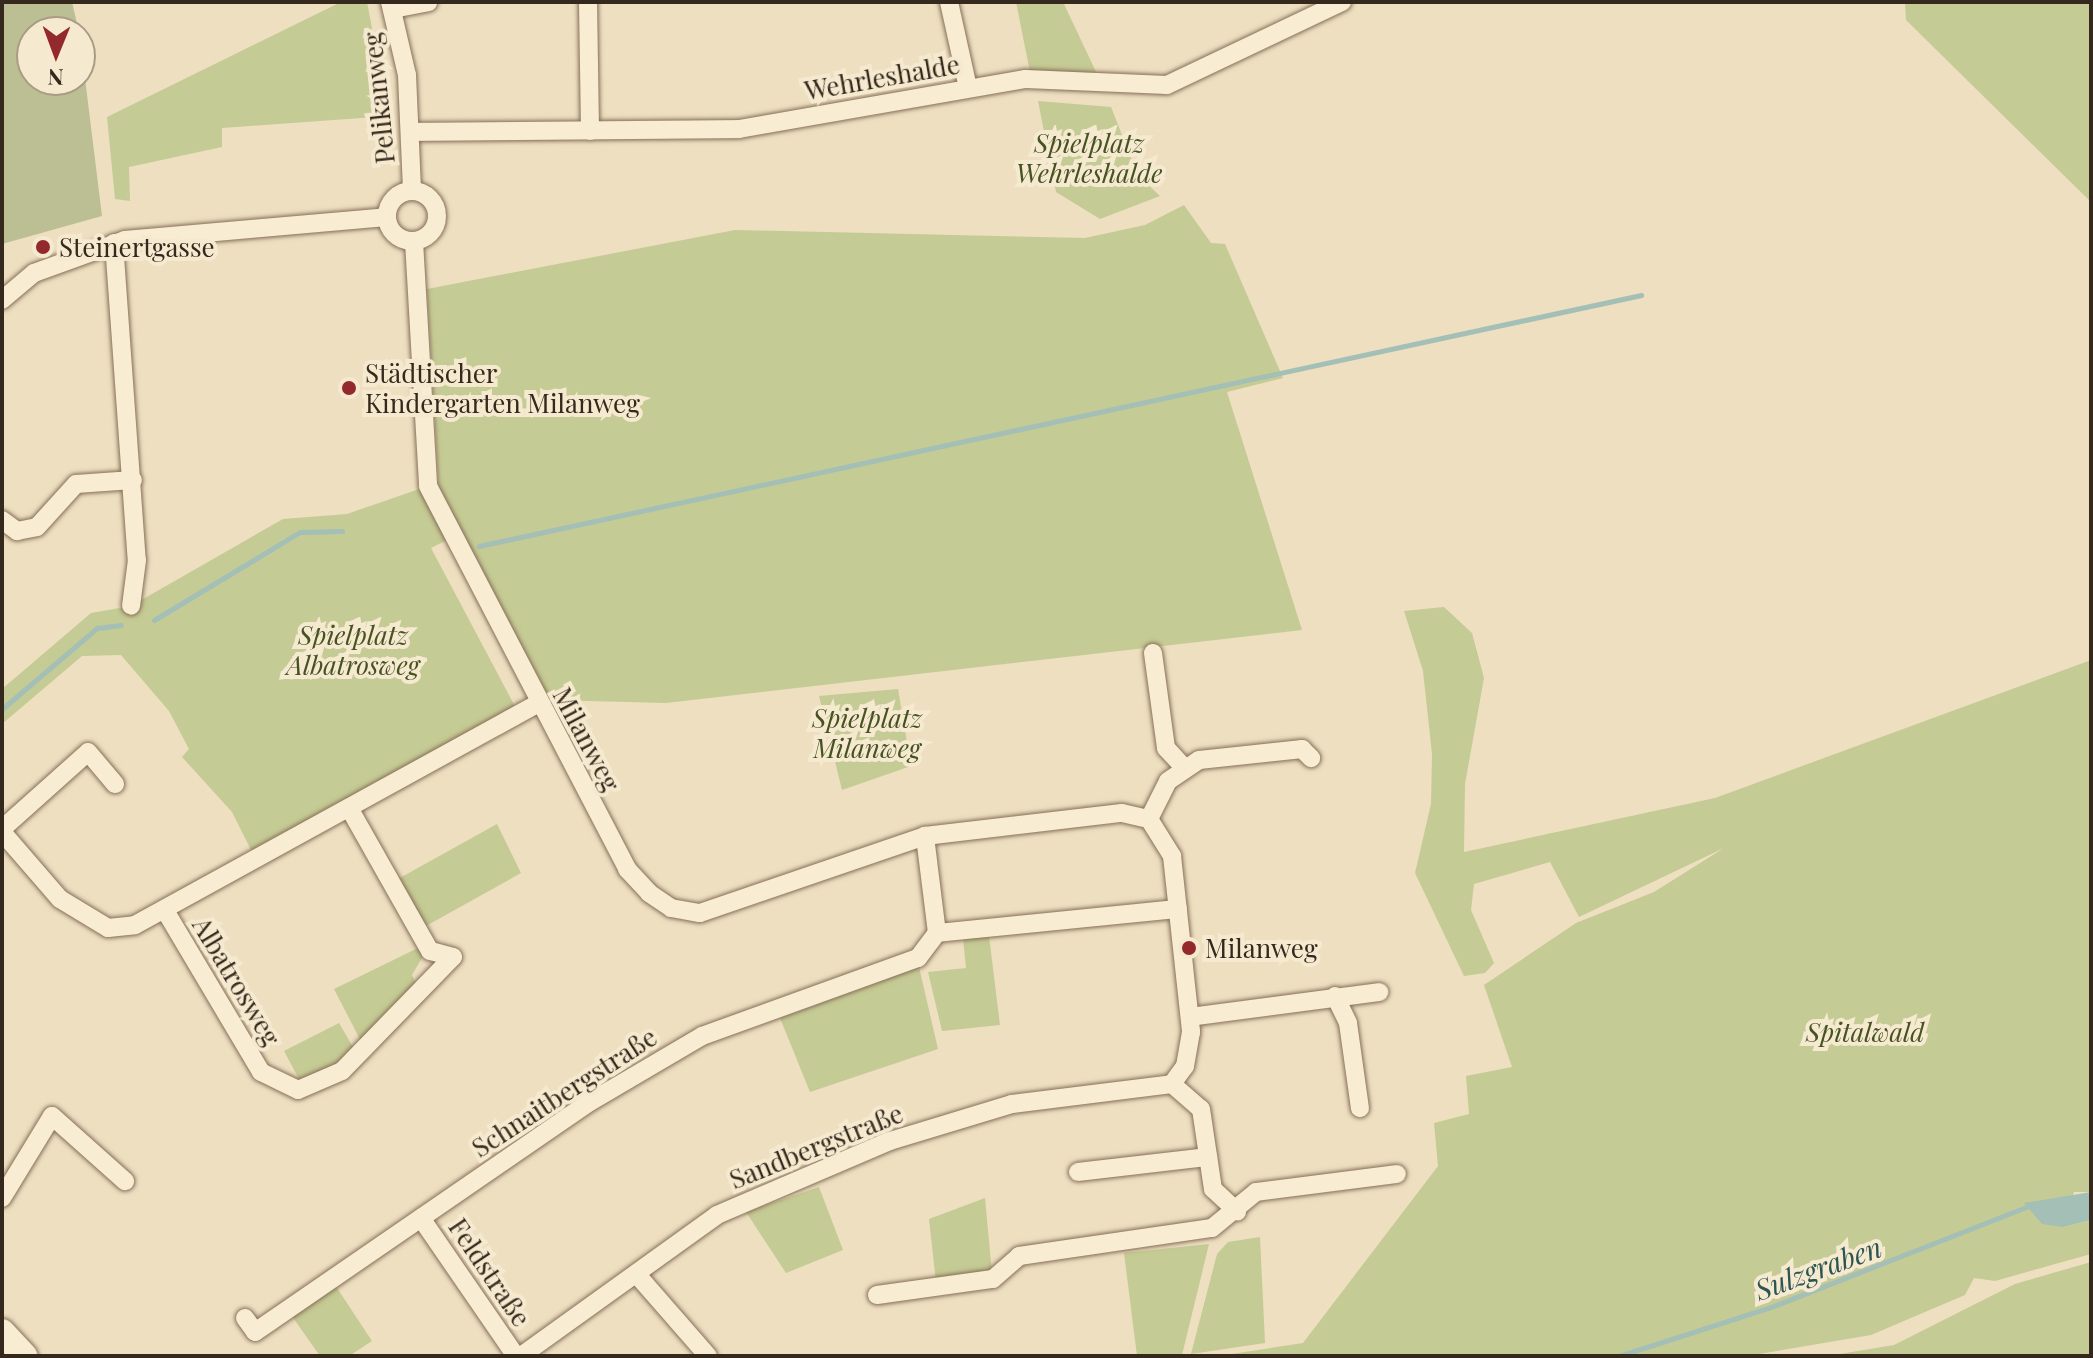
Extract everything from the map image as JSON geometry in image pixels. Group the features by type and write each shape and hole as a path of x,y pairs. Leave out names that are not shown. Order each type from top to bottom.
{"main road":[{"path":"2,1332 24,1356"}],"street":[{"path":"392,6 428,2"},
{"path":"588,2 590,131"},
{"path":"949,2 968,88"},
{"name":"Wehrleshalde","path":"412,132 739,129 1026,79 1167,85 1342,2"},
{"name":"Pelikanweg","path":"392,6 412,132 412,190"},
{"path":"412,190 431,199 437,214 434,229 414,241 392,232 386,217 396,196 412,190"},
{"path":"2,300 34,273 114,243 163,232 386,217"},
{"name":"Milanweg","path":"414,241 428,486 538,703 627,869 671,908 723,910 925,836 1122,813 1149,819"},
{"path":"114,243 133,480 137,583 131,606"},
{"path":"2,520 17,531 37,527 76,484 133,480"},
{"path":"1153,653 1166,748 1184,767"},
{"name":"Albatrosweg","path":"115,784 88,752 2,830 60,899 108,928 166,912 538,703"},
{"path":"1237,1211 1213,1189 1201,1109 1172,1084 1191,1049 1190,1017 1169,842 1149,819 1184,767 1302,749 1311,758"},
{"name":"Albatrosweg","path":"166,912 261,1072 298,1090 342,1071 453,957 430,951 349,808"},
{"path":"925,836 937,933 1178,909"},
{"name":"Schnaitbergstraße","path":"245,1318 255,1332 421,1218 702,1036 918,958 937,933"},
{"path":"1190,1017 1379,992"},
{"path":"1335,996 1348,1023 1360,1108"},
{"name":"Sandbergstraße","path":"518,1356 639,1277 717,1215 890,1141 1012,1104 1172,1084"},
{"path":"2,1198 52,1116 125,1181"},
{"path":"1078,1172 1208,1157"},
{"path":"877,1295 993,1279 1019,1256 1212,1228 1237,1211 1256,1192 1397,1174"},
{"name":"Feldstraße","path":"421,1218 518,1356"},
{"path":"639,1277 708,1356"}],"green space":[{"path":"2,2 72,2 75,16 16,16 16,96 87,96 102,216 2,244"},
{"path":"341,2 367,2 389,116 222,128 222,147 129,167 130,201 115,199 107,117"},
{"name":"Spielplatz Wehrleshalde","path":"1016,2 1063,2 1098,76 1030,72"},
{"path":"2091,2 2091,202 1906,20 1905,3"},
{"name":"Spielplatz Wehrleshalde","path":"1038,101 1111,107 1138,175 1160,196 1100,219 1056,192"},
{"path":"1184,205 1211,243 1225,244 1283,378 1227,392 1302,630 666,703 549,700 439,491 427,289 735,230 1085,238 1145,225"},
{"name":"Spielplatz Albatrosweg","path":"428,486 451,538 431,548 519,714 255,858 232,812 182,757 189,749 169,711 121,655 82,656 2,724 2,689 91,613 131,606 283,519 347,514"},
{"name":"Spitalwald","path":"1444,607 1472,633 1484,678 1465,784 1464,852 1715,798 2091,660 2091,1192 2074,1192 2063,1227 2091,1220 2091,1254 1995,1281 1974,1278 1965,1295 1871,1335 1747,1356 1219,1356 1303,1343 1438,1166 1434,1123 1469,1114 1466,1076 1512,1067 1484,985 1576,923 1654,892 1724,848 1579,917 1550,862 1474,884 1471,910 1494,963 1485,973 1464,976 1415,873 1431,804 1432,754 1423,671 1404,611"},
{"name":"Spielplatz Milanweg","path":"898,689 911,766 842,790 819,696"},
{"path":"497,824 521,873 426,926 398,879"},
{"path":"989,936 1000,1025 942,1031 928,972 966,968 963,938"},
{"path":"418,948 423,956 412,975 419,990 365,1049 334,989"},
{"path":"919,967 938,1049 810,1092 780,1018"},
{"path":"339,1023 357,1054 301,1083 284,1051"},
{"path":"819,1187 843,1250 786,1273 746,1212"},
{"path":"985,1198 992,1273 936,1282 929,1219"},
{"path":"1260,1237 1265,1343 1191,1354 1217,1254 1228,1242"},
{"path":"1209,1244 1182,1355 1137,1356 1124,1253"},
{"path":"2091,1262 2091,1356 1828,1356 1894,1345 2015,1284"},
{"path":"333,1282 372,1341 349,1356 320,1356 289,1312"}],"water":[{"path":"2091,1192 2091,1220 2063,1227 2042,1224 2024,1203"}],"waterway":[{"path":"479,546 1641,295"},
{"path":"154,620 300,532 342,531"},
{"path":"2,709 97,628 121,625"},
{"name":"Sulzgraben","path":"1619,1356 1771,1307 2026,1207"}],"place":[{"name":"Steinertgasse","path":"43,247"},
{"name":"Städtischer Kindergarten Milanweg","path":"349,388"},
{"name":"Milanweg","path":"1189,948"}]}
